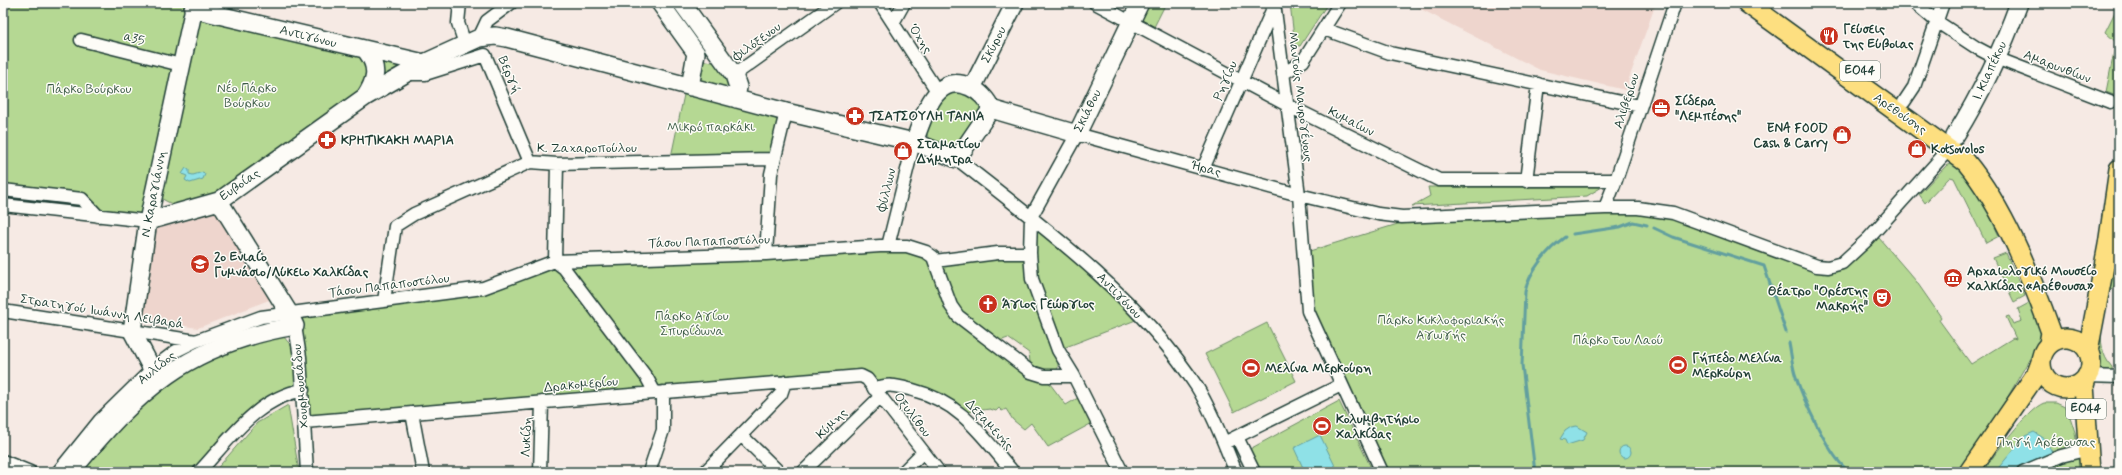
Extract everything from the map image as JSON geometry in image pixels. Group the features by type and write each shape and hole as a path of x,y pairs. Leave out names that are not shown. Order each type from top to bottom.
{"main road":[{"name":"Αρεθούσης","path":"1747,3 1894,110 1952,142 1974,152 1991,172 2010,208 2062,329 2070,338"},
{"name":"Αρεθούσης","path":"1766,3 1904,102 1952,142 1973,170 2001,215 2046,317 2051,332 2049,344"},
{"path":"2088,351 2112,255 2113,206 2119,169"},
{"path":"2049,344 2054,341 2081,335 2085,327 2101,243 2113,206"},
{"name":"ΕΟ44","path":"2070,338 2079,342 2088,351 2091,363 2084,385 2090,472"},
{"name":"ΕΟ44","path":"2049,344 2045,349 2041,362 2044,374 2059,386 2074,394 2088,446"},
{"path":"1969,472 2037,373 2041,362"},
{"name":"ΕΟ44","path":"2059,386 2078,384 2087,376"},
{"path":"1986,449 2043,386 2059,386"}],"street":[{"path":"460,3 458,23 472,41"},
{"path":"472,41 487,21 511,3"},
{"path":"682,3 734,75 738,87 736,99"},
{"name":"Φιλόξενου","path":"734,75 835,3"},
{"name":"Όχης","path":"880,3 937,90"},
{"path":"893,23 904,3"},
{"name":"Σκύρου","path":"972,88 1015,3"},
{"name":"Κυμαίων","path":"1095,3 1287,105 1439,180 1616,180"},
{"name":"Σκιάθου","path":"1031,217 1077,134 1140,3"},
{"path":"1283,74 1302,61 1340,3"},
{"name":"Αλιβερίου","path":"1605,208 1616,180 1675,3"},
{"name":"Αμαρυνθίων","path":"1915,3 1936,21 1977,48 1996,58 2110,102"},
{"path":"1904,102 1914,87 1943,3"},
{"name":"Ι. Κιαπέκου","path":"1952,142 1977,100 2019,3"},
{"name":"Μαντούς Μαυρογένους","path":"1274,4 1299,195 1308,310 1382,472"},
{"name":"Ρηγίου","path":"1203,169 1274,4"},
{"path":"665,5 696,54 690,87"},
{"name":"Αντιγόνου","path":"194,6 367,52 424,64"},
{"name":"Ν. Καραγιάννη","path":"132,331 148,221 194,6"},
{"path":"1324,28 1390,53 1640,106"},
{"path":"472,41 495,36 507,38 786,112 914,142 957,159 991,110 984,98 972,88 955,84 943,87 937,90 914,142"},
{"name":"α35","path":"81,40 181,65"},
{"name":"Ευβοίας","path":"3,205 148,221 219,201 365,97 403,74 472,41"},
{"path":"365,97 373,85 375,74 374,63 367,52"},
{"name":"Βεργή","path":"403,74 425,74 485,55 530,162"},
{"path":"1526,181 1538,84"},
{"name":"Ήρας","path":"991,110 1299,195 1378,214 1402,217 1605,208 1638,208 1673,213 1817,266 1828,267 1842,263 1868,239 1952,142"},
{"path":"766,254 770,181 773,158 786,112"},
{"name":"Φύλλων","path":"888,246 914,142"},
{"name":"Κ. Ζαχαροπούλου","path":"384,301 396,226 414,214 530,162 557,164 773,158"},
{"name":"Αντιγόνου","path":"957,159 1031,217 1095,271 1166,345 1197,388 1224,443 1236,472"},
{"path":"557,164 555,261 564,268 659,393 663,430 649,472"},
{"path":"3,190 82,199 98,216"},
{"name":"Χουρμουσιάδου","path":"219,201 292,320 300,357 307,472"},
{"path":"1031,217 1030,253 1032,279 1058,350 1074,376 1122,472"},
{"name":"Τάσου Παπαποστόλου","path":"292,320 384,301 483,288 555,261 766,254 888,246 919,249 928,253 935,261"},
{"path":"1030,253 998,253 935,261 948,296 958,316 1031,372 1044,376 1074,376"},
{"name":"Στρατηγού Ιωάννη Λειβαρά","path":"3,311 196,341"},
{"name":"Αυλίδος","path":"71,472 106,429 176,351 196,341 261,317 292,320"},
{"name":"Αυλίδος","path":"58,472 100,420 156,374 228,342 292,320"},
{"path":"132,331 156,374"},
{"name":"Δρακομερίου","path":"304,422 861,376"},
{"name":"Οξυλίθου","path":"861,376 867,380 938,472"},
{"path":"2087,376 2119,377"},
{"path":"705,472 781,394 785,382"},
{"name":"Δεξαμενής","path":"877,393 886,384 910,389 942,401 956,409 987,440 1013,472"},
{"path":"1224,443 1341,385"},
{"path":"200,472 245,422 261,408 278,397 303,390"},
{"name":"Κύμης","path":"803,472 877,393"},
{"name":"Λυκίδη","path":"540,472 542,402"},
{"path":"412,413 423,472"},
{"path":"741,435 779,472"},
{"path":"1237,437 1254,472"},
{"path":"2023,472 2088,446"},
{"path":"903,472 923,452"},
{"path":"3,461 30,472"}],"shaded area":[{"path":"1409,3 1656,3 1625,90 1540,70"},
{"name":"2ο Ενιαίο Γυμνάσιο/Λύκειο Χαλκίδας","path":"213,209 274,298 198,328 144,320 152,230 189,220"}],"green space":[{"path":"3,3 198,3 413,60 219,201 176,206 164,200 160,194 148,221 3,204"},
{"path":"1147,3 1166,3 1154,27 1139,20"},
{"path":"1290,3 1328,3 1300,46 1295,46"},
{"path":"2119,4 2119,97 2106,92 2116,42 2105,32"},
{"name":"Μικρό παρκάκι","path":"696,59 727,65 737,99 786,112 773,159 670,162 686,85"},
{"path":"946,89 981,97 982,115 955,143 947,146 940,146 932,141 925,131"},
{"path":"1952,164 1959,168 1973,185 1999,236 1986,243 1954,178 1950,177 1925,203 1919,194 1947,165"},
{"path":"1428,187 1602,187 1587,196 1412,206 1430,196"},
{"name":"Πάρκο του Λαού","path":"1673,213 1817,266 1842,263 1879,238 1916,281 1941,317 1939,320 1971,364 2013,338 2016,339 2006,317 2009,316 2013,324 2022,321 2018,309 2029,303 2042,329 2041,339 2006,400 1958,472 1381,472 1317,335 1303,253 1424,216"},
{"name":"Πάρκο Αγίου Σπυρίδωνα","path":"1031,217 1141,318 1058,350 1058,368 1053,374 1044,376 1066,405 1083,395 1096,421 1048,447 1031,423 1024,429 1013,420 1006,409 1002,411 999,408 996,411 990,409 960,413 867,379 304,422 303,390 273,400 199,472 71,472 160,379 277,329 300,356 289,313 483,288 555,261 880,246 933,257 1029,253","holes":["1008,338 1029,353 1031,371 994,343"]},
{"path":"2006,253 2025,296 2014,302 1993,258"},
{"path":"2119,264 2119,282 2105,296 2109,269"},
{"name":"Μελίνα Μερκούρη","path":"1267,323 1296,381 1234,412 1205,354"},
{"path":"2101,326 2102,348 2108,362 2112,367 2112,371 2094,367 2094,339"},
{"name":"Κολυμβητήριο Χαλκίδας","path":"1339,401 1373,472 1257,472 1248,450"},
{"name":"Πηγή Αρέθουσας","path":"2044,403 2056,403 2067,408 2075,432 2081,472 2065,472 2064,470 2058,472 1982,472 2020,423 2037,407"},
{"path":"288,405 299,472 214,472 257,423"}],"water":[{"path":"186,168 189,170 189,174 193,175 203,172 205,174 203,179 190,183 185,180 187,176 182,174"},
{"path":"1577,426 1587,432 1583,440 1567,445 1565,440 1560,439 1565,431 1571,427"},
{"name":"Πηγή Αρέθουσας","path":"2034,432 2045,439 2053,454 2024,472 1995,472 2025,436"},
{"path":"1320,435 1338,472 1305,472 1294,448"},
{"path":"1623,446 1627,446 1631,452 1627,458 1623,458 1619,454 1619,450"}],"waterway":[{"path":"1573,234 1620,227 1633,222 1647,225"},
{"path":"1654,228 1673,237 1764,266 1786,332"},
{"path":"1535,472 1522,365 1525,292 1527,284 1540,261 1565,237"},
{"path":"1789,343 1795,374 1818,428 1835,456 1843,466 1851,472"}],"place":[{"name":"Γεύσεις της Εύβοιας","path":"1829,36"},
{"name":"Σίδερα \"Λεμπέσης\"","path":"1661,108"},
{"name":"ΤΣΑΤΣΟΥΛΗ ΤΑΝΙΑ","path":"855,116"},
{"name":"ENA FOOD Cash & Carry","path":"1842,135"},
{"name":"ΚΡΗΤΙΚΑΚΗ ΜΑΡΙΑ","path":"327,140"},
{"name":"Kotsovolos","path":"1917,149"},
{"name":"Σταματίου Δήμητρα","path":"903,151"},
{"name":"2ο Ενιαίο Γυμνάσιο/Λύκειο Χαλκίδας","path":"200,264"},
{"name":"Αρχαιολογικό Μουσείο Χαλκίδας «Αρέθουσα»","path":"1953,278"},
{"name":"Θέατρο \"Ορέστης Μακρής\"","path":"1882,298"},
{"name":"Άγιος Γεώργιος","path":"988,304"},
{"name":"Γήπεδο Μελίνα Μερκούρη","path":"1678,365"},
{"name":"Μελίνα Μερκούρη","path":"1251,368"},
{"name":"Κολυμβητήριο Χαλκίδας","path":"1322,426"}],"park label":[{"name":"Πάρκο Βούρκου","path":"89,89"},
{"name":"Νέο Πάρκο Βούρκου","path":"247,96"},
{"name":"Πάρκο Κυκλοφοριακής Αγωγής","path":"1441,328"}]}
